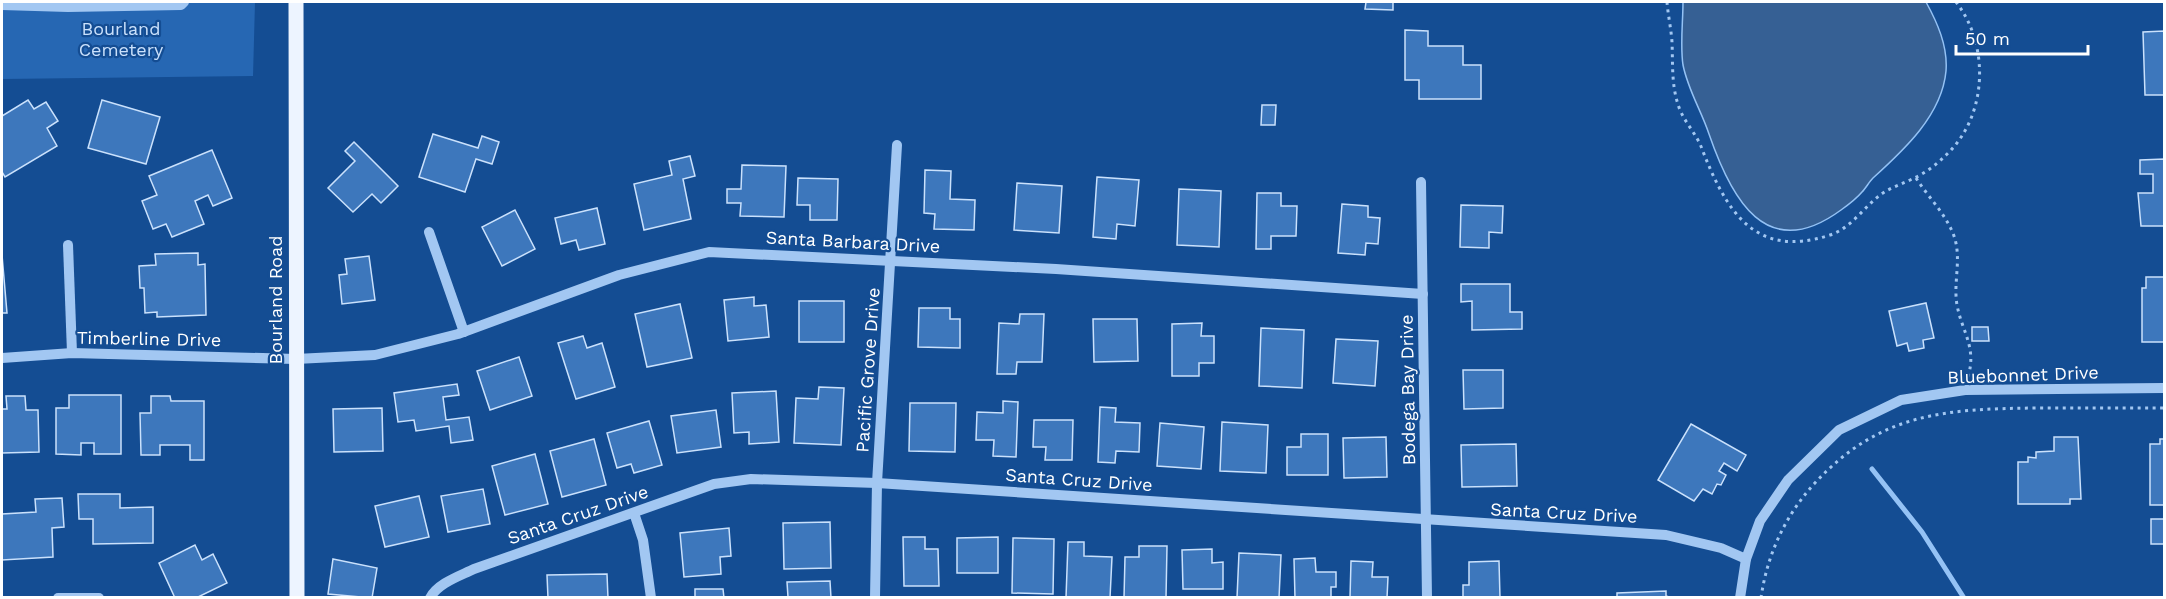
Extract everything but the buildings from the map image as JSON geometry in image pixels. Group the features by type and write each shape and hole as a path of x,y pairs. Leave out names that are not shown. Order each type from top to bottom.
{"main road":[{"name":"Bourland Road","path":"296,2 297,597"}],"street":[{"path":"2,5 181,5 184,2"},
{"name":"Pacific Grove Drive","path":"875,597 877,483 892,261 897,145"},
{"name":"Bodega Bay Drive","path":"1421,182 1427,597"},
{"path":"429,232 464,332"},
{"path":"68,245 72,353"},
{"name":"Santa Barbara Drive","path":"296,359 375,355 464,332 619,275 709,252 1056,269 1423,294"},
{"name":"Timberline Drive","path":"2,358 72,353 296,359"},
{"name":"Bluebonnet Drive","path":"1740,597 1746,559 1760,521 1788,480 1839,430 1902,400 1965,390 2164,388"},
{"name":"Santa Cruz Drive","path":"430,597 433,592 451,580 474,569 714,484 751,479 877,483 1426,521 1666,535 1721,548 1746,559"},
{"path":"634,513 643,540 651,597"},
{"path":"58,597 99,597"}],"path":[{"path":"1667,2 1671,71 1679,108 1699,141 1724,199 1751,231 1790,240 1833,234 1842,229 1881,194 1916,178 1954,146 1977,97 1980,70 1977,44 1969,22 1956,2"},
{"path":"1916,178 1948,223 1957,250 1957,306 1970,340 1971,353 1965,390"},
{"path":"1761,597 1771,553 1803,496 1827,470 1856,446 1893,426 1931,414 1968,409 2164,408"}],"green space":[{"name":"Bourland Cemetery","path":"2,2 255,2 253,76 2,79"}],"shaded area":[{"path":"1683,2 1926,2 1938,26 1945,52 1946,71 1943,87 1929,117 1920,130 1852,201 1815,225 1792,230 1772,227 1755,217 1728,181 1691,91 1682,57"}],"waterway":[{"path":"1872,469 1922,532 1964,598"}]}
